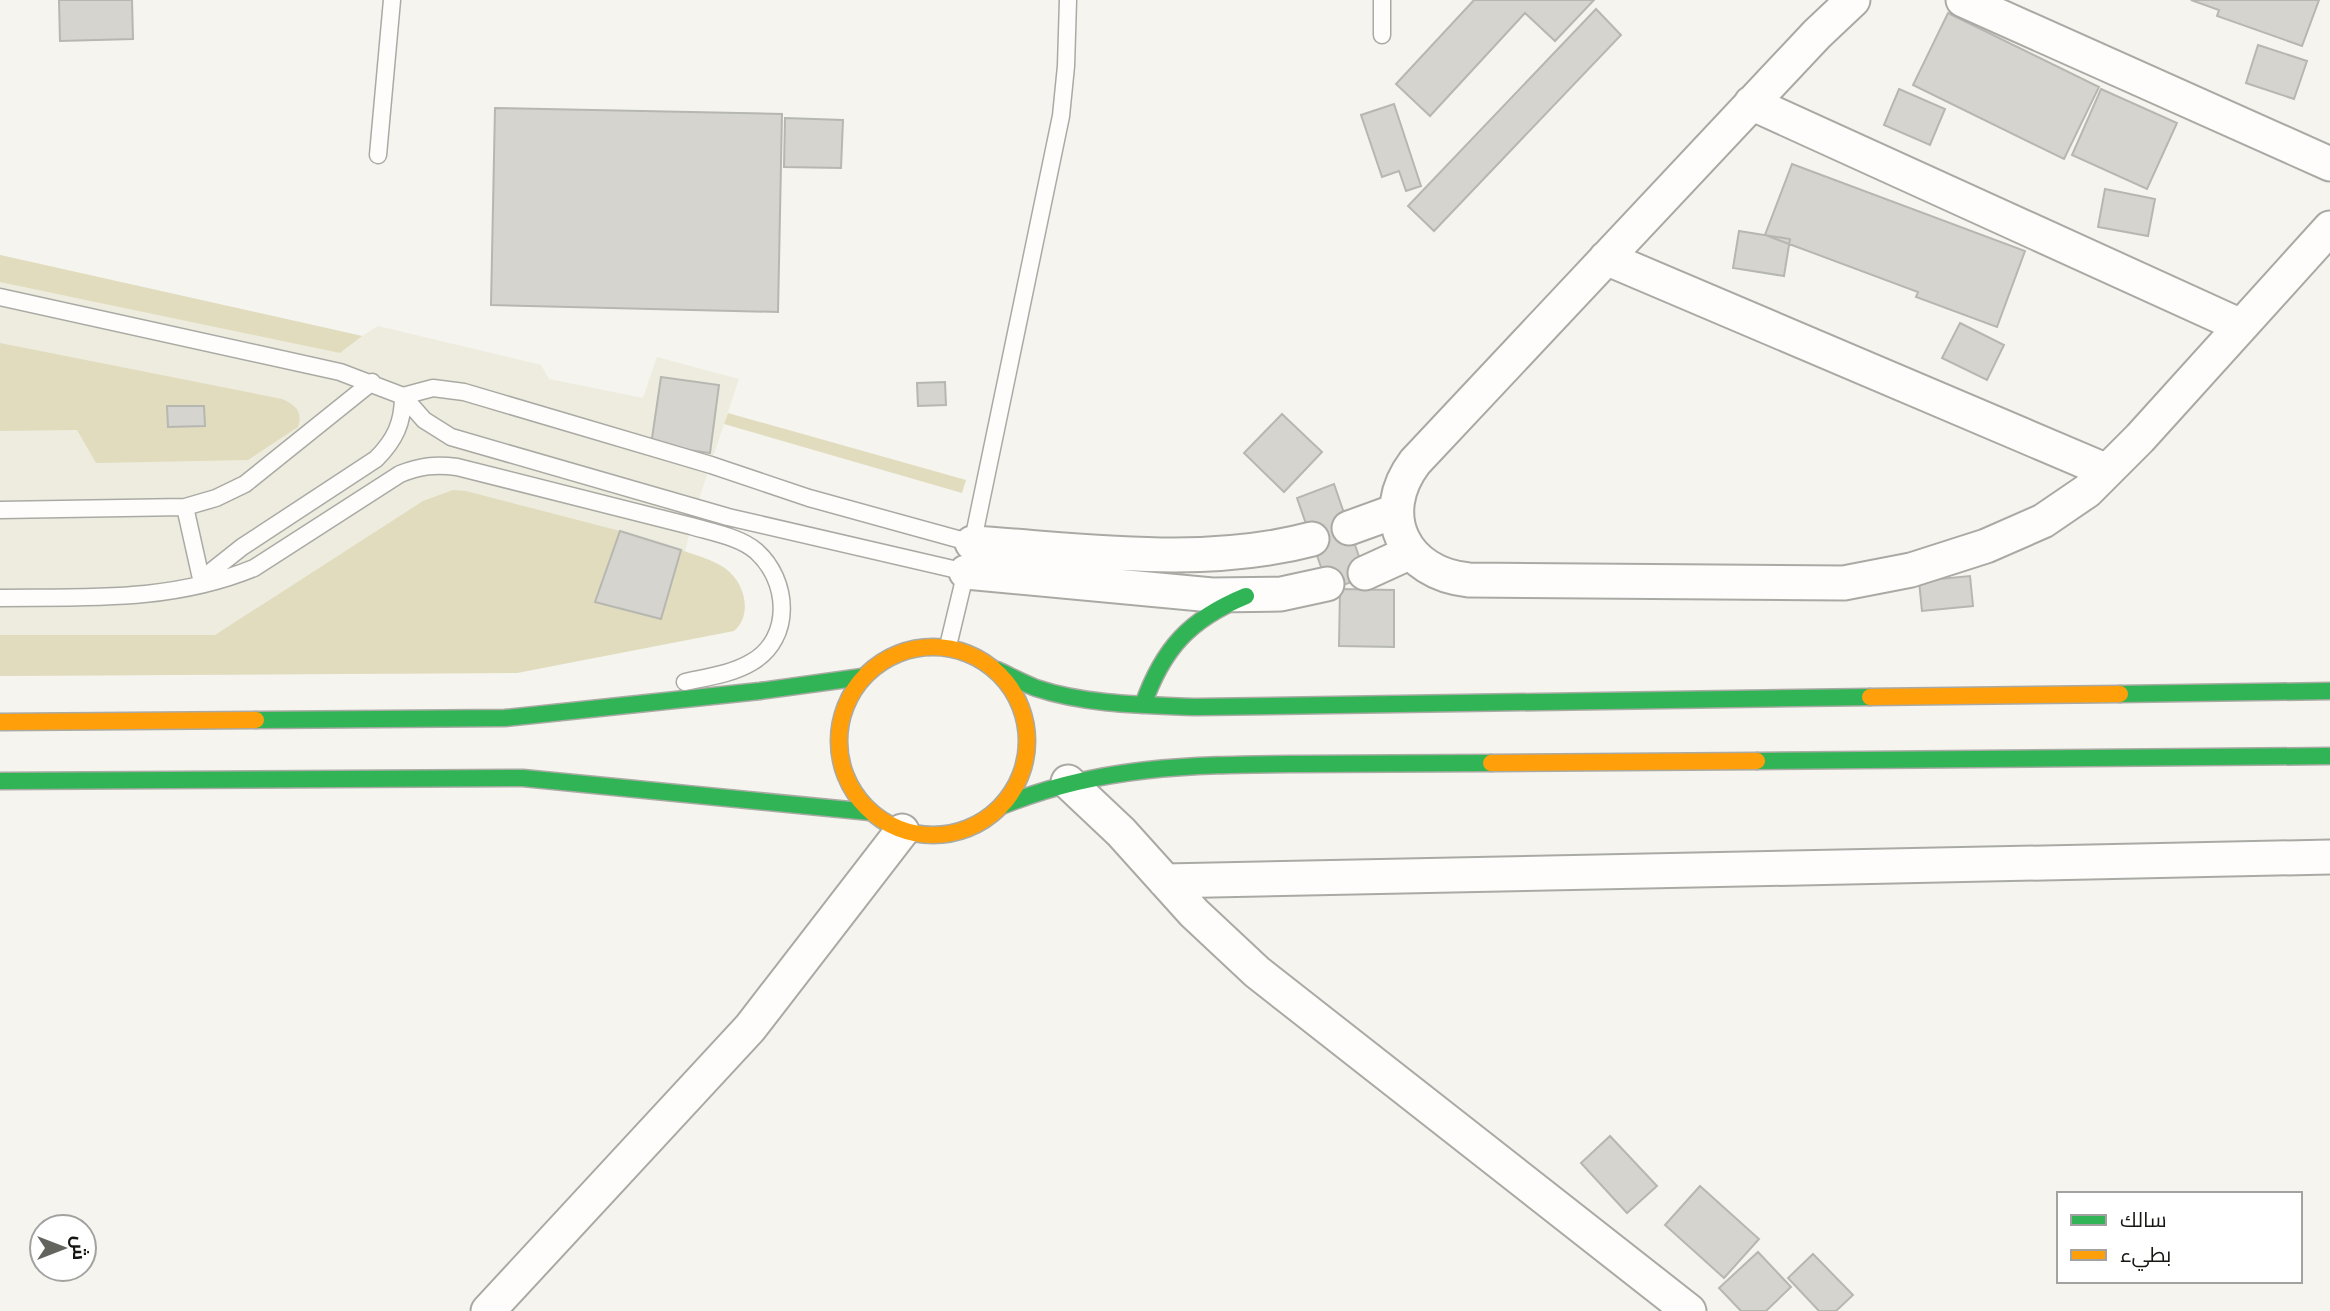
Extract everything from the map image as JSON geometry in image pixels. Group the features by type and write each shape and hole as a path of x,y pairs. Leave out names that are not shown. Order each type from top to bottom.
{"highway":[{"path":"1143,705 1154,673 1183,633 1202,617 1247,596"},
{"path":"2330,691 1197,707 1143,705 1037,688 997,670 974,655 948,646 916,647 887,657 862,677 843,709 838,746 847,782 870,812 902,831 938,837 974,827 1004,805 1068,782 1148,768 1188,765 2330,756"},
{"path":"997,670 1020,700 1029,736 1024,773 1004,805"},
{"path":"0,722 505,718 760,691 862,677"},
{"path":"0,781 523,778 870,812"}],"street":[{"path":"1853,0 1816,34 1404,476 1396,511 1403,539 1423,564 1436,573 1469,580 1843,583 1911,570 1986,546 2043,521 2087,491 2140,439 2330,228"},
{"path":"1963,0 2330,164"},
{"path":"1751,103 2241,326"},
{"path":"1606,258 2107,471"},
{"path":"1349,528 1396,511"},
{"path":"969,557 1179,555 1254,551 1312,539"},
{"path":"1365,573 1411,552"},
{"path":"969,557 1212,595 1281,594 1327,584"},
{"path":"1068,782 1121,832 1224,944 1689,1311"},
{"path":"488,1311 750,1028 902,831"},
{"path":"1165,881 2330,857"}],"lane":[{"path":"378,155 392,0"},
{"path":"948,646 1061,116 1068,0"},
{"path":"1382,0 1382,35"},
{"path":"0,297 307,363 372,382 403,396 424,421 452,437 728,517 969,557"},
{"path":"1,511 184,507 216,498 245,484 372,382"},
{"path":"403,396 433,388 464,393 710,465 969,557"},
{"path":"202,583 242,547 376,458 398,431 403,414 403,396"},
{"path":"0,598 136,596 181,590 228,577 254,568 400,474 418,467 438,464 722,535 754,549 769,564 780,583 783,605 780,626 770,645 755,661 736,671 505,718"},
{"path":"184,507 202,583"}],"shaded area":[{"path":"0,255 362,336 378,326 541,365 549,379 643,398 657,357 739,379 696,508 685,551 726,569 740,611 517,673 0,676"},
{"path":"0,255 362,336 340,353 0,282"},
{"path":"0,343 282,399 299,413 298,427 248,460 96,463 77,430 0,431"},
{"path":"728,413 966,480 962,493 724,424"},
{"path":"453,490 466,491 620,531 596,603 660,619 681,550 716,563 733,575 742,591 745,608 740,624 734,631 517,673 0,676 0,635 215,635 423,501"}],"building":[{"path":"59,0 132,0 133,39 60,41"},
{"path":"1474,0 1594,0 1555,41 1525,13 1430,116 1396,84"},
{"path":"2191,0 2319,0 2302,46 2217,16 2219,10"},
{"path":"1596,9 1621,35 1434,231 1408,206"},
{"path":"1948,13 2099,87 2064,159 1913,85"},
{"path":"2258,45 2307,61 2294,99 2246,83"},
{"path":"1899,89 1945,109 1930,145 1884,125"},
{"path":"2101,89 2177,123 2147,189 2072,155"},
{"path":"1394,104 1421,186 1406,191 1399,171 1382,177 1361,115"},
{"path":"495,108 782,114 778,312 491,305"},
{"path":"785,118 843,120 841,168 784,167"},
{"path":"1792,164 2025,251 1997,327 1916,297 1918,292 1765,235"},
{"path":"2105,189 2155,199 2148,236 2098,227"},
{"path":"1739,231 1790,239 1784,276 1733,268"},
{"path":"1960,323 2004,345 1987,380 1942,358"},
{"path":"661,377 719,385 710,453 651,445"},
{"path":"945,382 946,405 918,406 917,383"},
{"path":"167,406 204,406 205,426 168,427"},
{"path":"1282,414 1322,452 1284,492 1244,453"},
{"path":"1334,484 1366,577 1329,590 1297,498"},
{"path":"620,531 681,550 661,619 595,602"},
{"path":"1970,576 1973,606 1922,611 1919,581"},
{"path":"1340,589 1394,590 1394,647 1339,646"},
{"path":"1610,1136 1657,1186 1627,1213 1581,1163"},
{"path":"1700,1186 1759,1239 1724,1278 1665,1225"},
{"path":"1758,1252 1791,1287 1766,1311 1741,1311 1719,1288"},
{"path":"1813,1254 1853,1295 1836,1311 1819,1311 1788,1278"}],"traffic: fast":[{"path":"1143,705 1160,667 1181,638 1209,615 1246,596"},
{"path":"997,670 1036,688 1075,698 1197,707 1870,697"},
{"path":"256,720 505,718 760,691 862,677"},
{"path":"2120,694 2330,691"},
{"path":"1757,761 2330,756"},
{"path":"1004,805 1077,782 1149,770 1260,764 1491,763"},
{"path":"0,781 523,778 870,812"}],"traffic: slow":[{"path":"933,647 951,648 969,654 1000,674 1020,705 1026,723 1027,741 1026,759 1020,777 1000,808 969,828 951,834 933,835 915,834 897,828 866,808 846,777 840,759 839,741 840,723 846,705 866,674 897,654 915,648 933,647"},
{"path":"1870,697 2120,694"},
{"path":"0,722 256,720"},
{"path":"1491,763 1757,761"}]}
